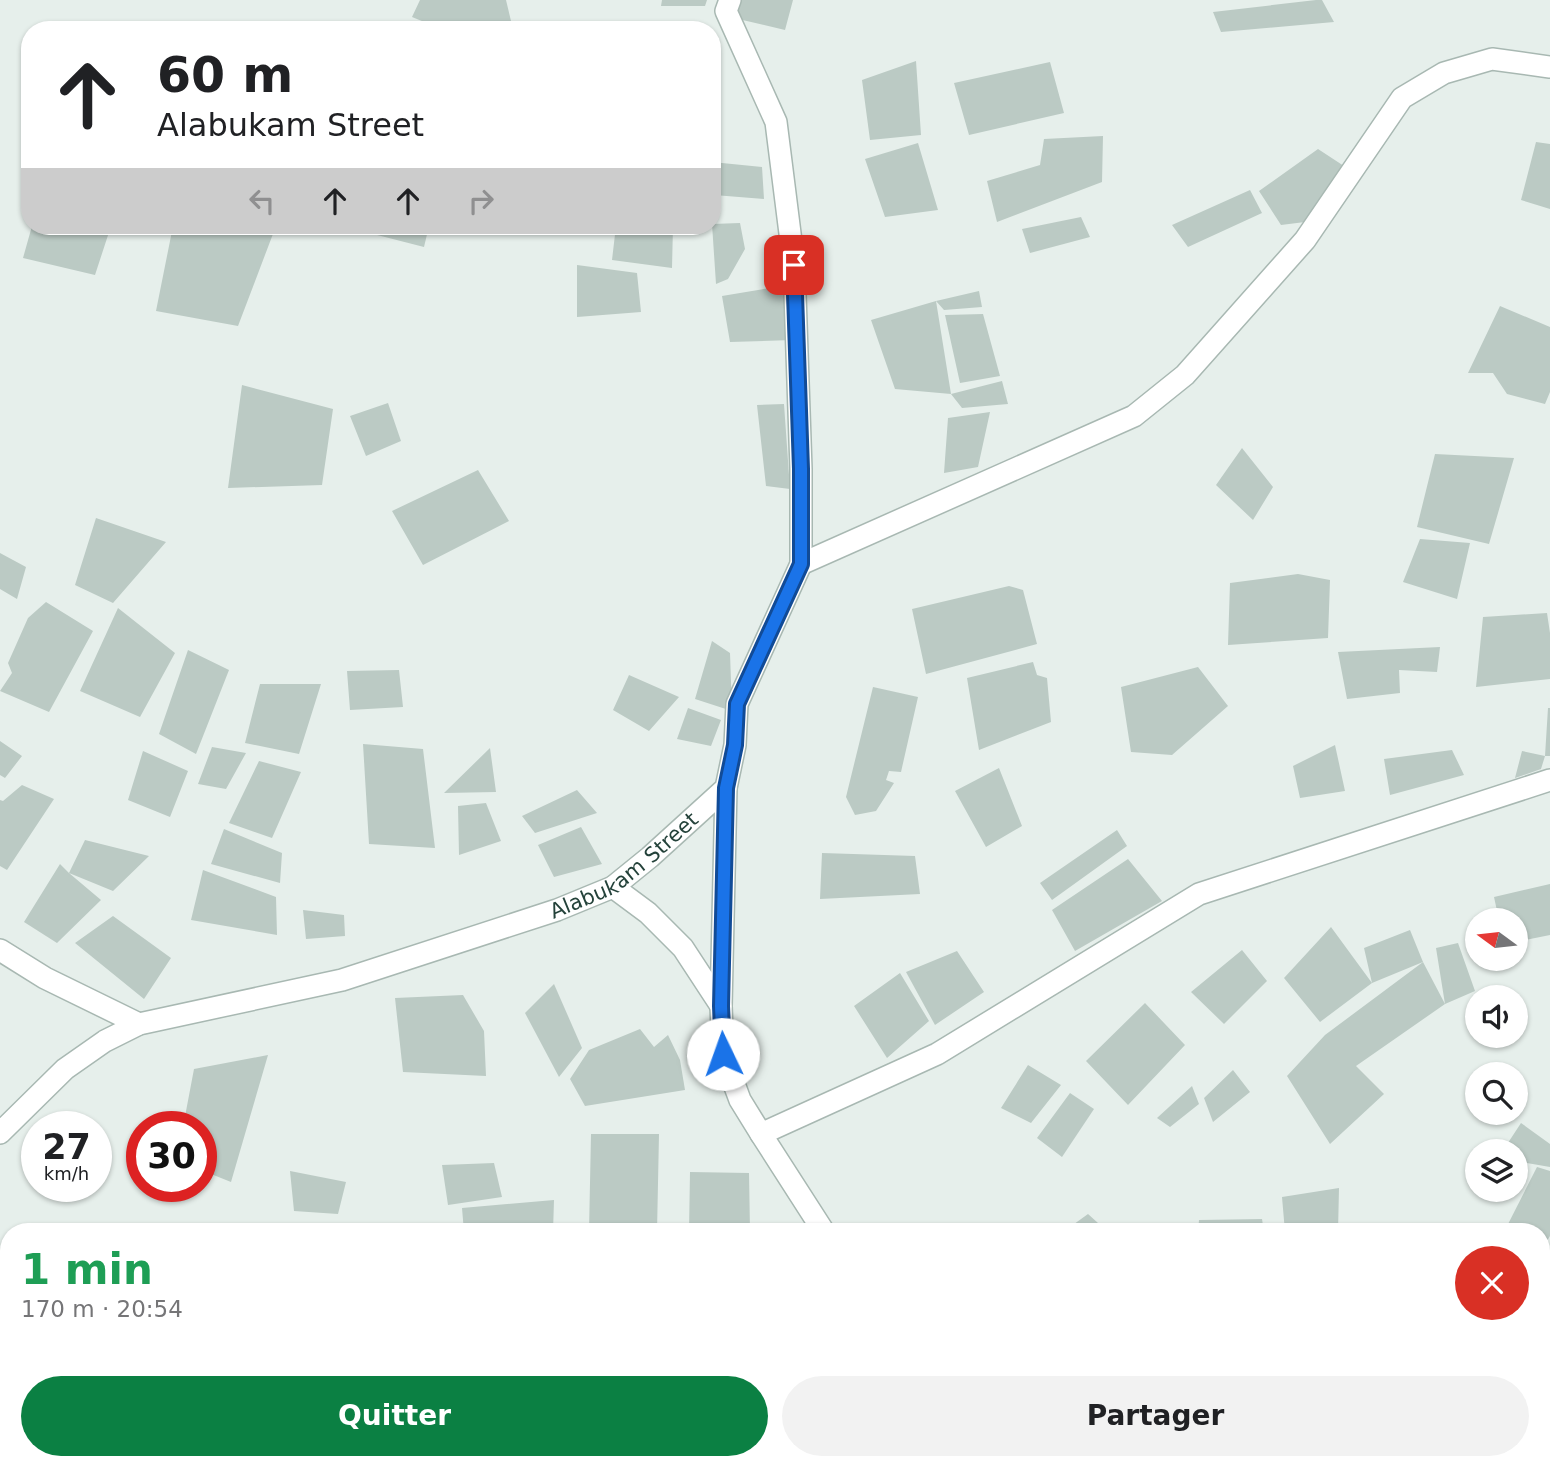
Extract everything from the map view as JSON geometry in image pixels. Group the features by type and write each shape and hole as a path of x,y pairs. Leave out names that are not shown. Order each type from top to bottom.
{"street":[{"path":"730,0 726,10 776,122 778,135 794,265 801,469 801,564 737,704 735,745 726,788 721,1006 723,1054 740,1100 818,1223"},
{"path":"801,564 1134,416 1185,375 1305,240 1402,97 1444,73 1492,59 1550,67"},
{"path":"761,1135 937,1054 1199,894 1550,780"},
{"name":"Alabukam Street","path":"0,1133 65,1069 105,1041 139,1024 342,980 557,910 613,887 726,788"},
{"path":"613,887 648,913 683,948 721,1006"},
{"path":"0,950 46,978 139,1024"}],"building":[{"path":"420,0 506,0 511,21 422,21 412,17"},
{"path":"662,0 707,0 705,6 661,6"},
{"path":"741,0 793,0 785,30 734,18"},
{"path":"1322,0 1334,22 1221,32 1213,12"},
{"path":"916,61 921,135 870,140 862,80"},
{"path":"1050,62 1064,113 969,135 954,83"},
{"path":"1103,136 1102,182 997,222 987,181 1040,165 1044,139"},
{"path":"1536,142 1550,144 1550,209 1521,200"},
{"path":"918,143 938,210 885,217 865,159"},
{"path":"1318,149 1347,168 1313,221 1281,225 1259,191"},
{"path":"721,163 762,167 764,199 721,196"},
{"path":"1250,190 1262,213 1188,247 1172,225"},
{"path":"1081,217 1090,237 1030,253 1022,229"},
{"path":"740,223 745,249 728,279 716,284 713,235 721,235 721,224"},
{"path":"29,235 108,235 95,275 23,258"},
{"path":"171,235 273,235 238,326 156,311"},
{"path":"377,235 427,235 424,247"},
{"path":"615,235 673,235 672,268 612,260"},
{"path":"577,265 637,273 641,312 577,317"},
{"path":"787,285 792,340 730,342 722,296"},
{"path":"979,291 982,307 944,310 936,301"},
{"path":"936,301 951,394 895,389 871,320"},
{"path":"1500,306 1550,327 1550,392 1545,404 1507,394 1493,373 1468,373"},
{"path":"983,314 1000,376 960,383 945,315"},
{"path":"1002,381 1008,404 962,408 951,394"},
{"path":"242,385 333,409 322,485 228,488"},
{"path":"388,403 401,441 366,456 350,416"},
{"path":"784,404 790,489 766,486 757,405"},
{"path":"990,412 978,467 944,473 948,418"},
{"path":"1242,448 1273,487 1253,520 1216,485"},
{"path":"1435,454 1514,458 1489,544 1417,527"},
{"path":"478,470 509,521 423,565 392,511"},
{"path":"96,518 166,542 113,603 75,585"},
{"path":"1420,539 1470,543 1457,599 1403,582"},
{"path":"0,553 26,567 17,599 0,589"},
{"path":"1298,574 1330,580 1328,638 1228,645 1230,583"},
{"path":"1009,586 1023,590 1037,644 926,674 912,609"},
{"path":"46,602 93,631 49,712 0,691 12,673 8,663 28,618"},
{"path":"118,608 175,653 140,717 80,691"},
{"path":"1547,613 1550,679 1476,687 1483,617"},
{"path":"712,641 730,653 732,711 695,699"},
{"path":"1440,647 1437,672 1399,670 1400,693 1347,699 1338,652"},
{"path":"188,650 229,670 196,754 159,734"},
{"path":"1033,662 1037,675 1047,678 1051,722 979,750 967,678"},
{"path":"1198,667 1228,706 1172,755 1131,752 1121,687"},
{"path":"399,670 403,707 350,710 347,671"},
{"path":"629,675 679,697 649,731 613,710"},
{"path":"260,684 321,684 299,754 245,743"},
{"path":"873,687 918,697 901,772 889,771 886,780 894,783 876,811 855,815 846,797"},
{"path":"688,708 721,720 711,746 677,739"},
{"path":"1548,708 1550,756 1545,756"},
{"path":"0,741 22,756 5,778 0,775"},
{"path":"363,744 423,749 435,848 369,844"},
{"path":"1335,745 1345,791 1300,798 1293,766"},
{"path":"212,747 246,753 226,789 198,784"},
{"path":"490,748 496,792 444,793"},
{"path":"1452,750 1464,775 1390,795 1384,759"},
{"path":"143,751 188,771 170,817 128,800"},
{"path":"1522,751 1545,756 1541,769 1515,778"},
{"path":"259,761 301,772 272,838 229,823"},
{"path":"999,768 1022,826 986,847 955,791"},
{"path":"22,785 54,799 7,870 0,866 0,800 3,801"},
{"path":"577,790 597,813 535,833 522,816"},
{"path":"486,803 501,841 459,855 458,806"},
{"path":"581,827 602,864 554,877 538,845"},
{"path":"224,829 282,853 280,883 211,864"},
{"path":"1117,830 1127,846 1052,900 1040,883"},
{"path":"85,840 149,856 113,891 69,873"},
{"path":"822,853 915,856 920,894 820,899"},
{"path":"1128,859 1162,901 1075,951 1052,910"},
{"path":"60,864 101,900 57,943 24,922"},
{"path":"203,870 276,897 277,935 191,920"},
{"path":"1550,884 1550,935 1528,940 1528,908 1496,908 1494,897"},
{"path":"303,910 344,915 345,936 306,939"},
{"path":"113,916 171,958 144,999 75,943"},
{"path":"1331,927 1372,983 1320,1022 1284,978"},
{"path":"1410,930 1423,962 1372,983 1364,948"},
{"path":"1458,943 1465,971 1468,971 1473,985 1465,985 1465,995 1445,1004 1436,948"},
{"path":"1242,950 1267,981 1224,1024 1191,992"},
{"path":"957,951 984,992 935,1025 906,972"},
{"path":"1423,962 1445,1004 1356,1066 1384,1094 1330,1144 1287,1076 1325,1035"},
{"path":"900,973 929,1021 887,1058 854,1006"},
{"path":"554,984 582,1048 559,1077 525,1013"},
{"path":"463,995 484,1031 486,1076 403,1072 395,998"},
{"path":"1145,1003 1185,1045 1128,1105 1086,1061"},
{"path":"640,1029 654,1047 668,1035 680,1060 685,1090 585,1106 570,1079 589,1050"},
{"path":"268,1055 231,1182 217,1176 217,1111 186,1111 194,1069"},
{"path":"1028,1065 1061,1085 1031,1123 1001,1108"},
{"path":"1233,1070 1250,1092 1213,1122 1204,1098"},
{"path":"1192,1086 1199,1104 1170,1127 1157,1118"},
{"path":"1070,1093 1094,1109 1062,1157 1037,1138"},
{"path":"1520,1125 1524,1125 1550,1144 1550,1167 1528,1163 1528,1139 1511,1139"},
{"path":"591,1134 659,1134 657,1223 589,1223"},
{"path":"494,1163 502,1197 448,1205 442,1165"},
{"path":"1537,1167 1550,1171 1550,1223 1509,1223 1519,1202 1528,1202 1528,1185"},
{"path":"290,1171 346,1182 338,1214 294,1211"},
{"path":"690,1172 749,1173 750,1223 689,1223"},
{"path":"1339,1188 1338,1223 1284,1223 1282,1197"},
{"path":"554,1200 553,1223 463,1223 462,1208"},
{"path":"1088,1214 1098,1223 1076,1223"},
{"path":"1262,1219 1263,1223 1199,1223 1199,1220"}],"route":[{"path":"723,1054 721,1006 726,788 735,745 737,704 801,564 801,469 794,265"}]}
